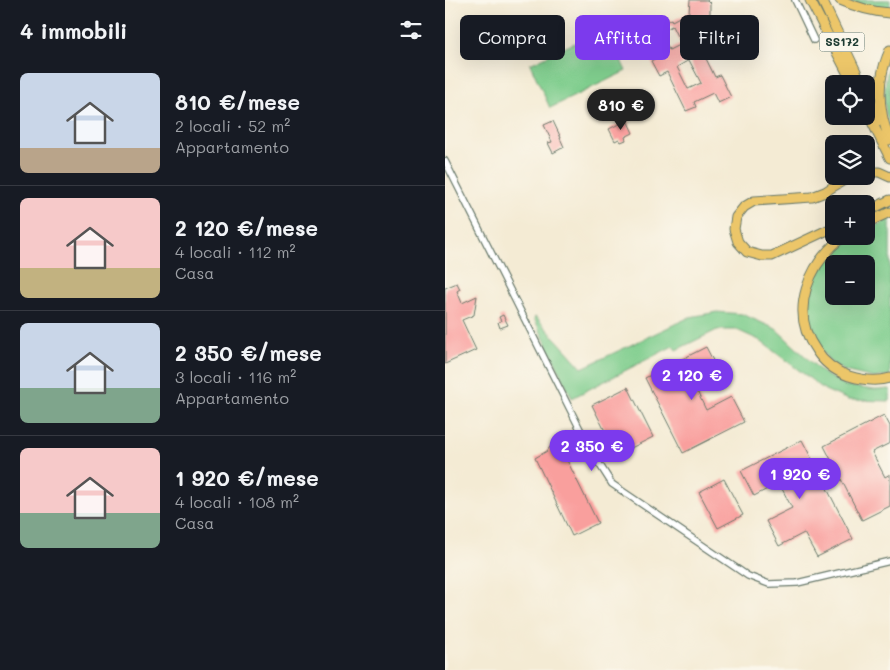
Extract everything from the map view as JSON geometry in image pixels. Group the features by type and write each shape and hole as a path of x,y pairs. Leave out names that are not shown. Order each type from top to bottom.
{"highway":[{"name":"SS172","path":"810,0 848,75"},
{"name":"SS172","path":"822,0 858,75"},
{"path":"840,0 855,7 890,13"},
{"path":"890,50 885,62 881,94 882,115 890,140"},
{"path":"875,110 890,140"},
{"path":"874,125 890,158"},
{"path":"875,172 890,177"},
{"path":"825,231 773,256 762,256 747,252 738,242 734,229 736,217 744,207 754,201 812,197 836,185"},
{"path":"875,208 887,202"},
{"path":"875,219 889,212"},
{"path":"835,245 815,269 809,280 803,302 806,332 821,358 836,371 863,380 890,378"}],"street":[{"path":"795,0 813,40"},
{"path":"445,161 591,450 612,484 748,576 769,584 797,583 890,561"}],"green space":[{"path":"845,0 890,0 890,10 879,11"},
{"path":"575,43 575,60 621,60 626,71 550,108 530,64 538,60 565,60 565,47"},
{"path":"890,58 890,126 885,110 885,84"},
{"path":"890,219 890,375 874,378 844,371 829,361 809,331 805,305 814,277 825,260 825,305 875,305 875,255 829,255 841,245 875,245 875,226"},
{"path":"717,312 742,314 776,329 824,374 847,386 875,390 890,389 890,401 848,400 825,390 759,340 737,330 717,330 676,350 673,346 572,398 534,318 536,317 582,368 690,317"}],"building":[{"path":"690,0 707,0 710,3 710,14 708,15 683,15 689,12"},
{"path":"680,17 680,42 672,26 670,27 670,19 672,21"},
{"path":"680,44 680,60 689,60 707,60 715,77 720,75 731,97 718,103 713,93 694,102 696,107 686,111 667,72 659,76 651,61 670,60 670,50","holes":["689,60 701,83 688,89 677,67"]},
{"path":"627,120 633,133 625,137 626,140 621,142 619,139 615,141 609,129"},
{"path":"553,121 564,147 553,153 548,143 552,142 544,125"},
{"path":"457,283 460,289 457,291 462,303 477,296 474,315 462,320 476,350 445,364 445,288"},
{"path":"503,315 508,325 500,328 498,322 501,321 499,317"},
{"path":"706,347 719,372 694,385 706,410 731,397 744,422 683,453 645,378"},
{"path":"628,387 653,437 617,455 592,405"},
{"path":"884,415 890,426 890,443 872,452 885,477 890,474 890,506 862,520 824,446"},
{"path":"802,440 853,539 817,557 804,533 779,546 766,521 792,508 779,483 754,496 741,471"},
{"path":"553,445 561,448 598,523 572,536 535,458"},
{"path":"724,479 743,515 718,528 699,492"}]}
